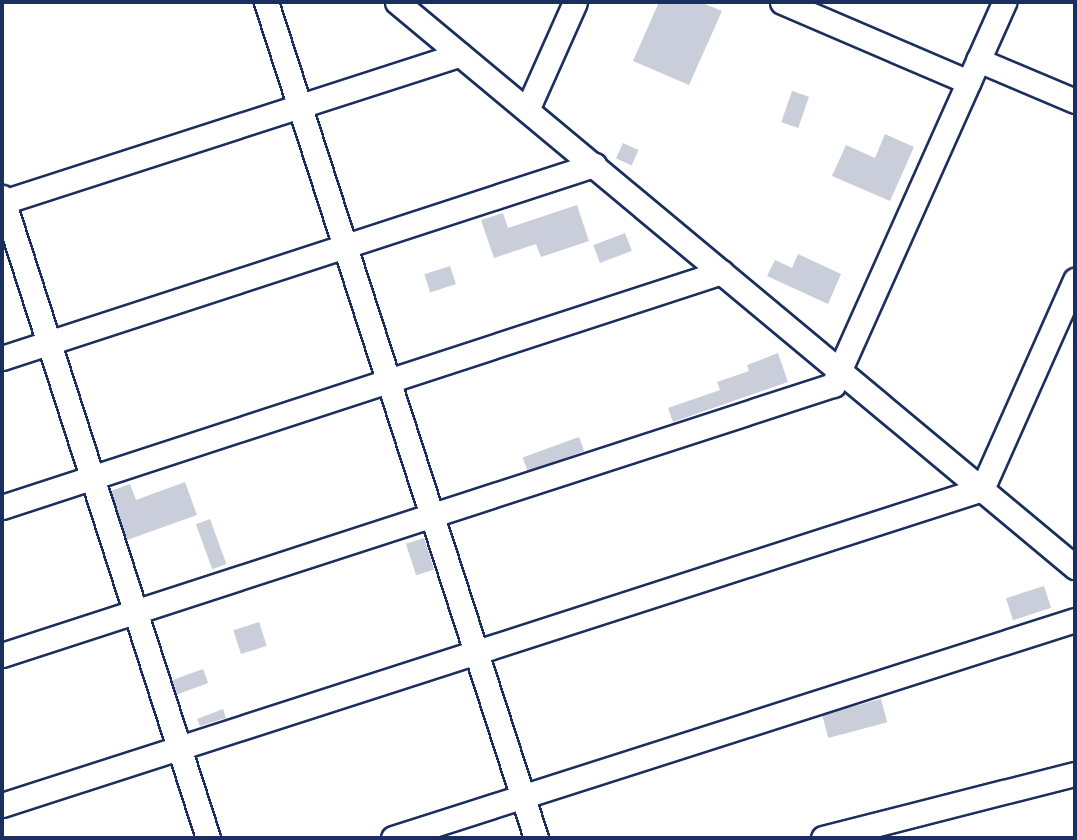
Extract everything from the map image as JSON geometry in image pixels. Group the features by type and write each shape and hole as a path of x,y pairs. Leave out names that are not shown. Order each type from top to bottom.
{"street":[{"path":"266,2 536,838"},
{"path":"397,2 1075,567"},
{"path":"527,110 575,2"},
{"path":"782,2 969,82"},
{"path":"2,655 833,385 1004,2"},
{"path":"208,838 2,200 460,54"},
{"path":"978,60 1075,102"},
{"path":"2,358 594,165"},
{"path":"2,506 722,272"},
{"path":"2,805 982,489 1075,280"},
{"path":"393,838 1075,620"},
{"path":"823,838 1075,774"}],"building":[{"path":"659,2 700,2 722,11 689,85 633,61"},
{"path":"792,91 809,97 798,128 781,122"},
{"path":"885,134 914,147 890,201 832,176 846,145 875,158"},
{"path":"623,143 639,150 632,165 616,159"},
{"path":"577,205 589,241 541,257 536,244 494,258 481,220 503,213 508,228"},
{"path":"625,233 632,251 600,263 593,245"},
{"path":"798,254 841,274 828,304 767,276 775,260 792,268"},
{"path":"450,266 456,284 430,292 424,274"},
{"path":"778,353 788,382 673,422 668,408 720,390 717,382 749,371 747,365"},
{"path":"579,437 584,451 528,472 523,458"},
{"path":"185,482 197,515 127,540 111,491 130,484 136,500"},
{"path":"210,519 226,564 212,569 196,524"},
{"path":"424,538 434,569 416,575 406,544"},
{"path":"1044,586 1051,608 1013,620 1006,598"},
{"path":"259,622 267,646 241,654 233,630"},
{"path":"203,669 208,683 177,694 172,680"},
{"path":"881,699 887,722 828,738 822,715"},
{"path":"223,709 226,718 200,726 197,719"}]}
